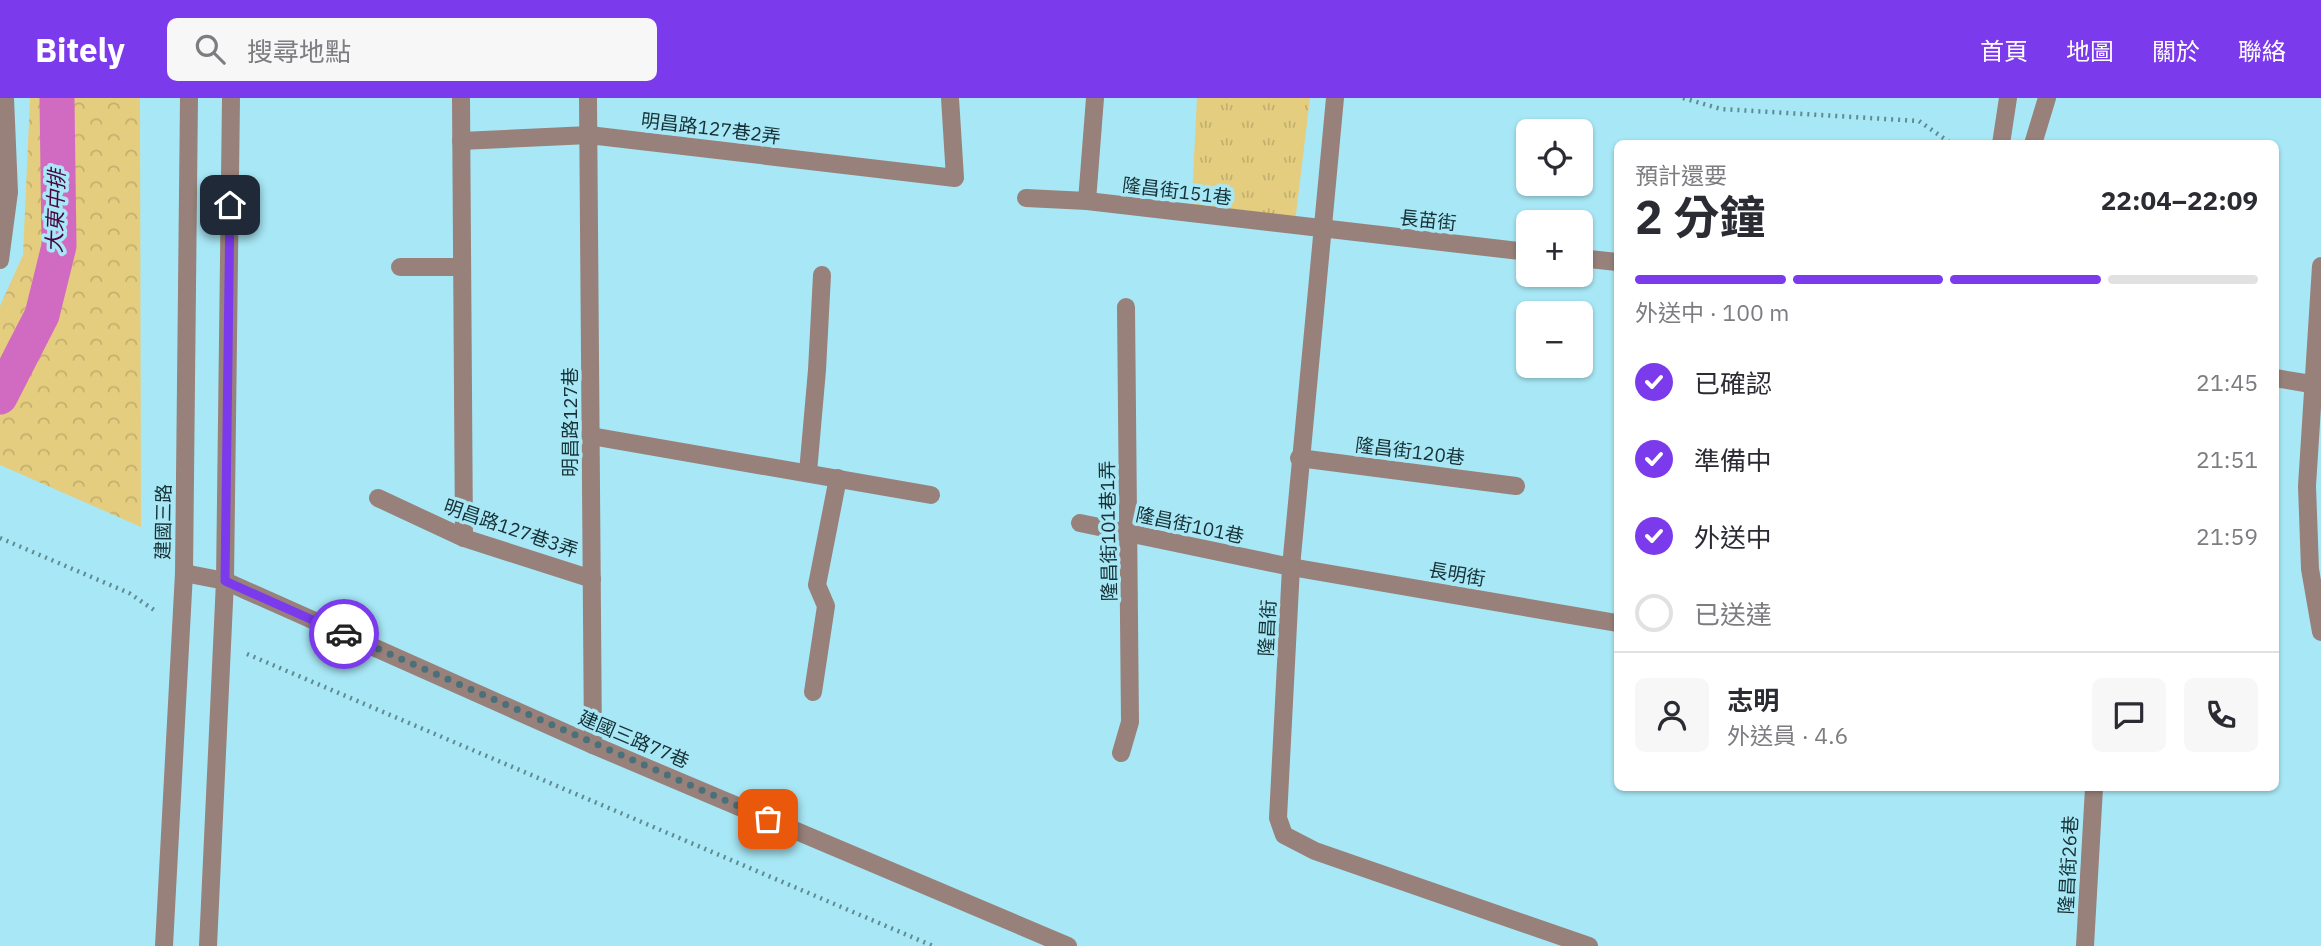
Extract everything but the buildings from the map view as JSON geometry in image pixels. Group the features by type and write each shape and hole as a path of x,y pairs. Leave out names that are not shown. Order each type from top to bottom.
{"street":[{"path":"0,260 9,192 5,98"},
{"name":"建國三路","path":"164,946 184,573 190,98"},
{"path":"208,946 225,581 232,98"},
{"path":"461,98 464,538"},
{"name":"明昌路127巷","path":"588,98 593,745"},
{"name":"明昌路127巷2弄","path":"461,141 589,135 955,177 950,98"},
{"path":"1087,201 1095,98"},
{"name":"隆昌街","path":"1335,98 1291,567 1278,818 1283,835 1315,851 1589,946"},
{"path":"2002,140 2008,98"},
{"path":"2034,140 2047,98"},
{"name":"隆昌街151巷","path":"1026,198 1087,201 1323,229"},
{"name":"長苗街","path":"1323,229 1516,251"},
{"path":"1593,259 1614,262"},
{"path":"2321,266 2311,384 2307,486 2310,569 2321,632"},
{"path":"400,267 461,267"},
{"path":"808,472 822,275"},
{"name":"隆昌街101巷1弄","path":"1121,753 1130,722 1126,307"},
{"path":"2279,379 2311,384"},
{"path":"591,436 931,495"},
{"name":"隆昌街120巷","path":"1300,458 1516,486"},
{"path":"813,692 826,607 817,585 838,478"},
{"name":"明昌路127巷3弄","path":"378,498 464,538 592,579"},
{"name":"隆昌街101巷","path":"1080,523 1291,567"},
{"name":"長明街","path":"1291,567 1614,622"},
{"name":"建國三路77巷","path":"184,573 225,581 593,745 1068,946"},
{"name":"隆昌街26巷","path":"2085,946 2094,791"}],"path":[{"path":"1683,98 1721,109 1919,121 1946,140"},
{"path":"0,538 129,593 181,626"},
{"path":"222,643 933,946"}],"green space":[{"path":"30,98 140,98 141,527 0,465 0,306 23,255"},
{"path":"1197,98 1310,98 1294,231 1191,216"}],"waterway":[{"name":"大東中排","path":"0,397 42,315 59,246 57,98"}],"way so far":[{"path":"344,634 593,745 768,819"}],"route":[{"path":"230,205 225,581 344,634"}]}
